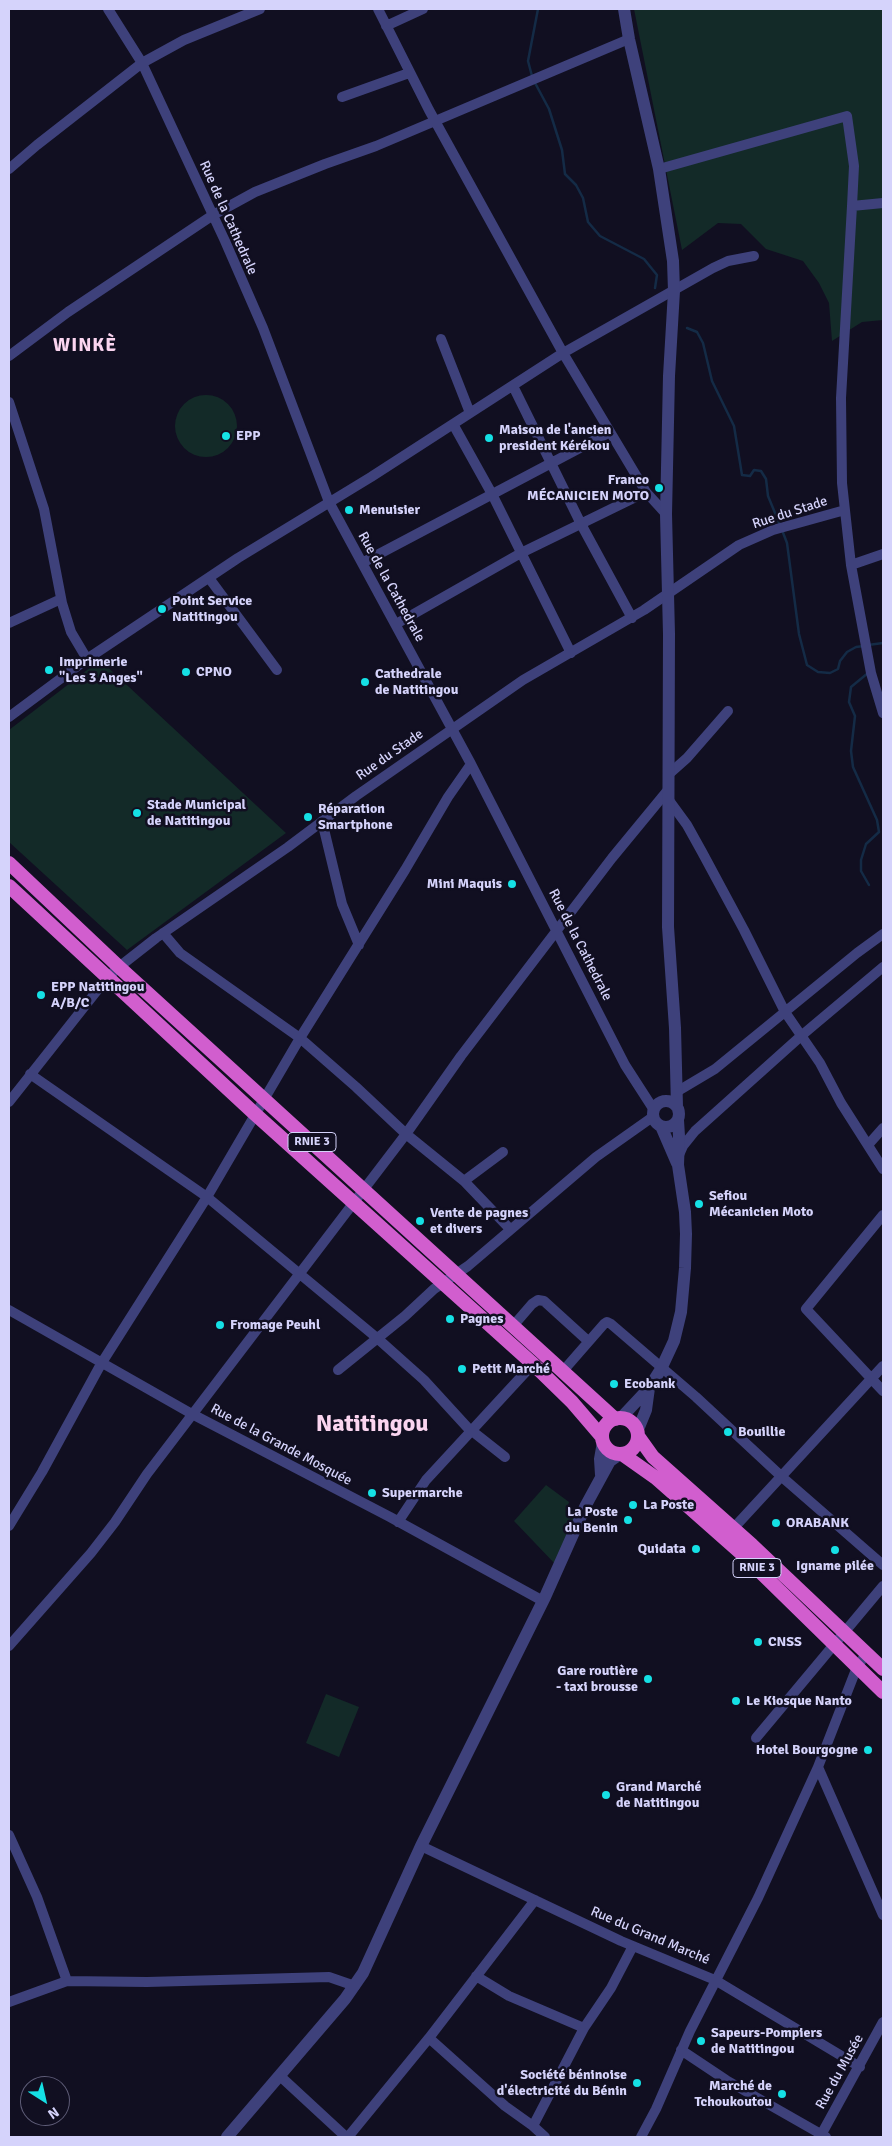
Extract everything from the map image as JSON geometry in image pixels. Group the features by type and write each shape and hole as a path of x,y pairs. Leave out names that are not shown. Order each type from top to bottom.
{"highway":[{"name":"RNIE 3","path":"9,863 119,967 563,1371 618,1419 633,1424 653,1457 734,1528 839,1639 858,1667 883,1692"},
{"name":"RNIE 3","path":"9,886 255,1114 534,1364 572,1402 603,1440 610,1452 621,1454 656,1478 723,1539 839,1639 866,1654 883,1670"},
{"path":"603,1440 604,1428 618,1419"},
{"path":"621,1454 635,1446 638,1434"}],"street":[{"name":"Rue de la Cathedrale","path":"108,9 142,63 263,328 329,502 471,764 625,1065 656,1117"},
{"path":"9,169 37,144 142,63 184,40 260,9"},
{"path":"378,9 409,73 563,354 646,492 666,514"},
{"path":"386,26 423,9"},
{"path":"618,1419 649,1388 661,1369 676,1336 684,1294 686,1253 685,1212 678,1161 678,1091 668,927 669,774 666,514 669,376 674,290 673,261 659,169 629,39 624,9"},
{"path":"9,356 68,312 212,215 255,192 281,180 376,146 629,39"},
{"path":"342,97 409,73"},
{"path":"659,169 847,116 854,166 841,398 842,483 852,565 871,673 883,714"},
{"path":"852,206 883,203"},
{"path":"9,717 87,660 209,578 563,354 728,261 754,256"},
{"path":"441,339 470,413"},
{"path":"513,386 581,524 632,618"},
{"path":"9,402 44,509 60,599 72,632 87,660"},
{"path":"453,424 492,494 571,653"},
{"path":"362,563 610,432"},
{"path":"396,624 521,553 646,492"},
{"name":"Rue du Stade","path":"9,1102 107,978 119,967 163,933 452,728 523,680 632,618 739,544 766,532 845,510"},
{"path":"852,565 883,554"},
{"path":"209,578 276,670"},
{"path":"9,623 60,599"},
{"path":"669,774 687,758 728,711"},
{"path":"9,1526 42,1472 101,1364 207,1197 300,1038 359,945 435,818 471,764"},
{"path":"9,1646 91,1553 192,1414 406,1134 461,1056 612,858 668,794"},
{"path":"668,794 716,878 785,1012 820,1063 841,1104 883,1169"},
{"path":"322,821 342,904 359,945"},
{"path":"163,933 180,953 300,1038 406,1134 464,1181 510,1229"},
{"path":"678,1091 715,1069 883,934"},
{"path":"678,1161 683,1146 696,1131 801,1036 883,966"},
{"path":"30,1074 207,1197 377,1338 424,1380 454,1414 505,1457"},
{"path":"677,1114 668,1102 658,1105 656,1117 678,1161"},
{"path":"656,1117 669,1127 677,1114"},
{"path":"338,1370 596,1157 656,1117"},
{"path":"868,1145 883,1128"},
{"path":"464,1181 503,1152"},
{"path":"883,1215 806,1309 870,1380 883,1391"},
{"path":"513,1326 532,1304 538,1300 544,1301 588,1342"},
{"name":"Rue de la Grande Mosquée","path":"9,1310 192,1414 398,1522 543,1601"},
{"path":"563,1371 607,1322 714,1413 782,1477 883,1565"},
{"path":"398,1522 426,1480 534,1364"},
{"path":"723,1539 883,1366"},
{"path":"638,1434 646,1410 649,1388"},
{"path":"601,1475 600,1459 603,1440"},
{"path":"227,2137 355,1986 363,1973 421,1846 543,1601 586,1505 610,1461 621,1454"},
{"path":"756,1738 883,1586"},
{"path":"641,2137 656,2109 681,2050 758,1898 818,1768 858,1667 866,1654"},
{"path":"818,1768 883,1915"},
{"path":"9,1835 37,1897 67,1981"},
{"name":"Rue du Grand Marché","path":"421,1846 633,1946 716,1980 860,2067"},
{"path":"280,2076 347,2137 429,2038 535,1900"},
{"path":"533,2126 584,2028 611,1988 633,1946"},
{"path":"476,1976 509,1996 584,2028"},
{"path":"9,2002 67,1981 167,1982 329,1977 355,1986"},
{"name":"Rue du Musée","path":"824,2136 883,2022"},
{"path":"429,2038 505,2106 533,2126 544,2137"},
{"path":"681,2050 726,2080 824,2136"}],"green space":[{"path":"634,9 883,9 883,320 862,322 832,341 829,303 819,283 803,261 766,249 741,224 718,223 682,250"},
{"path":"200,395 212,395 228,404 235,414 237,426 235,438 228,448 212,457 200,457 189,452 180,443 175,432 175,420 180,409 189,400"},
{"name":"Stade Municipal de Natitingou","path":"100,660 286,833 127,950 9,842 9,730"},
{"path":"546,1485 569,1502 566,1511 579,1516 556,1565 514,1521"},
{"path":"326,1694 359,1707 339,1757 306,1743"}],"waterway":[{"path":"532,76 528,61 538,9"},
{"path":"534,81 549,109 562,150 565,174 576,185 583,198 588,222 600,236 644,259 657,275 655,288"},
{"path":"687,328 697,332 703,343 712,381 734,426 742,475 750,476 754,470 761,471 766,479 768,496 780,525"},
{"path":"782,530 787,543 799,634 807,665 818,672 830,673 838,669 840,661 847,652 856,647 864,646"},
{"path":"868,645 883,643"},
{"path":"868,673 851,687 849,702 855,716 851,751 853,767 877,820 879,832 866,844 861,860 861,871 869,885"}],"place":[{"name":"EPP","path":"226,436"},
{"name":"Maison de l'ancien president Kérékou","path":"489,438"},
{"name":"Franco MÉCANICIEN MOTO","path":"659,488"},
{"name":"Menuisier","path":"349,510"},
{"name":"Point Service Natitingou","path":"162,609"},
{"name":"Imprimerie \"Les 3 Anges\"","path":"49,670"},
{"name":"CPNO","path":"186,672"},
{"name":"Cathedrale de Natitingou","path":"365,682"},
{"name":"Stade Municipal de Natitingou","path":"137,813"},
{"name":"Réparation Smartphone","path":"308,817"},
{"name":"Mini Maquis","path":"512,884"},
{"name":"EPP Natitingou A/B/C","path":"41,995"},
{"name":"Sefiou Mécanicien Moto","path":"699,1204"},
{"name":"Vente de pagnes et divers","path":"420,1221"},
{"name":"Pagnes","path":"450,1319"},
{"name":"Fromage Peuhl","path":"220,1325"},
{"name":"Petit Marché","path":"462,1369"},
{"name":"Ecobank","path":"614,1384"},
{"name":"Bouillie","path":"728,1432"},
{"name":"Supermarche","path":"372,1493"},
{"name":"La Poste","path":"633,1505"},
{"name":"La Poste du Benin","path":"628,1520"},
{"name":"ORABANK","path":"776,1523"},
{"name":"Quidata","path":"696,1549"},
{"name":"Igname pilée","path":"835,1550"},
{"name":"CNSS","path":"758,1642"},
{"name":"Gare routière - taxi brousse","path":"648,1679"},
{"name":"Le Kiosque Nanto","path":"736,1701"},
{"name":"Hotel Bourgogne","path":"868,1750"},
{"name":"Grand Marché de Natitingou","path":"606,1795"},
{"name":"Sapeurs-Pompiers de Natitingou","path":"701,2041"},
{"name":"Société béninoise d'électricité du Bénin","path":"637,2083"},
{"name":"Marché de Tchoukoutou","path":"782,2094"}],"district":[{"name":"WINKÈ","path":"85,346"},
{"name":"Natitingou","path":"372,1425"}]}
